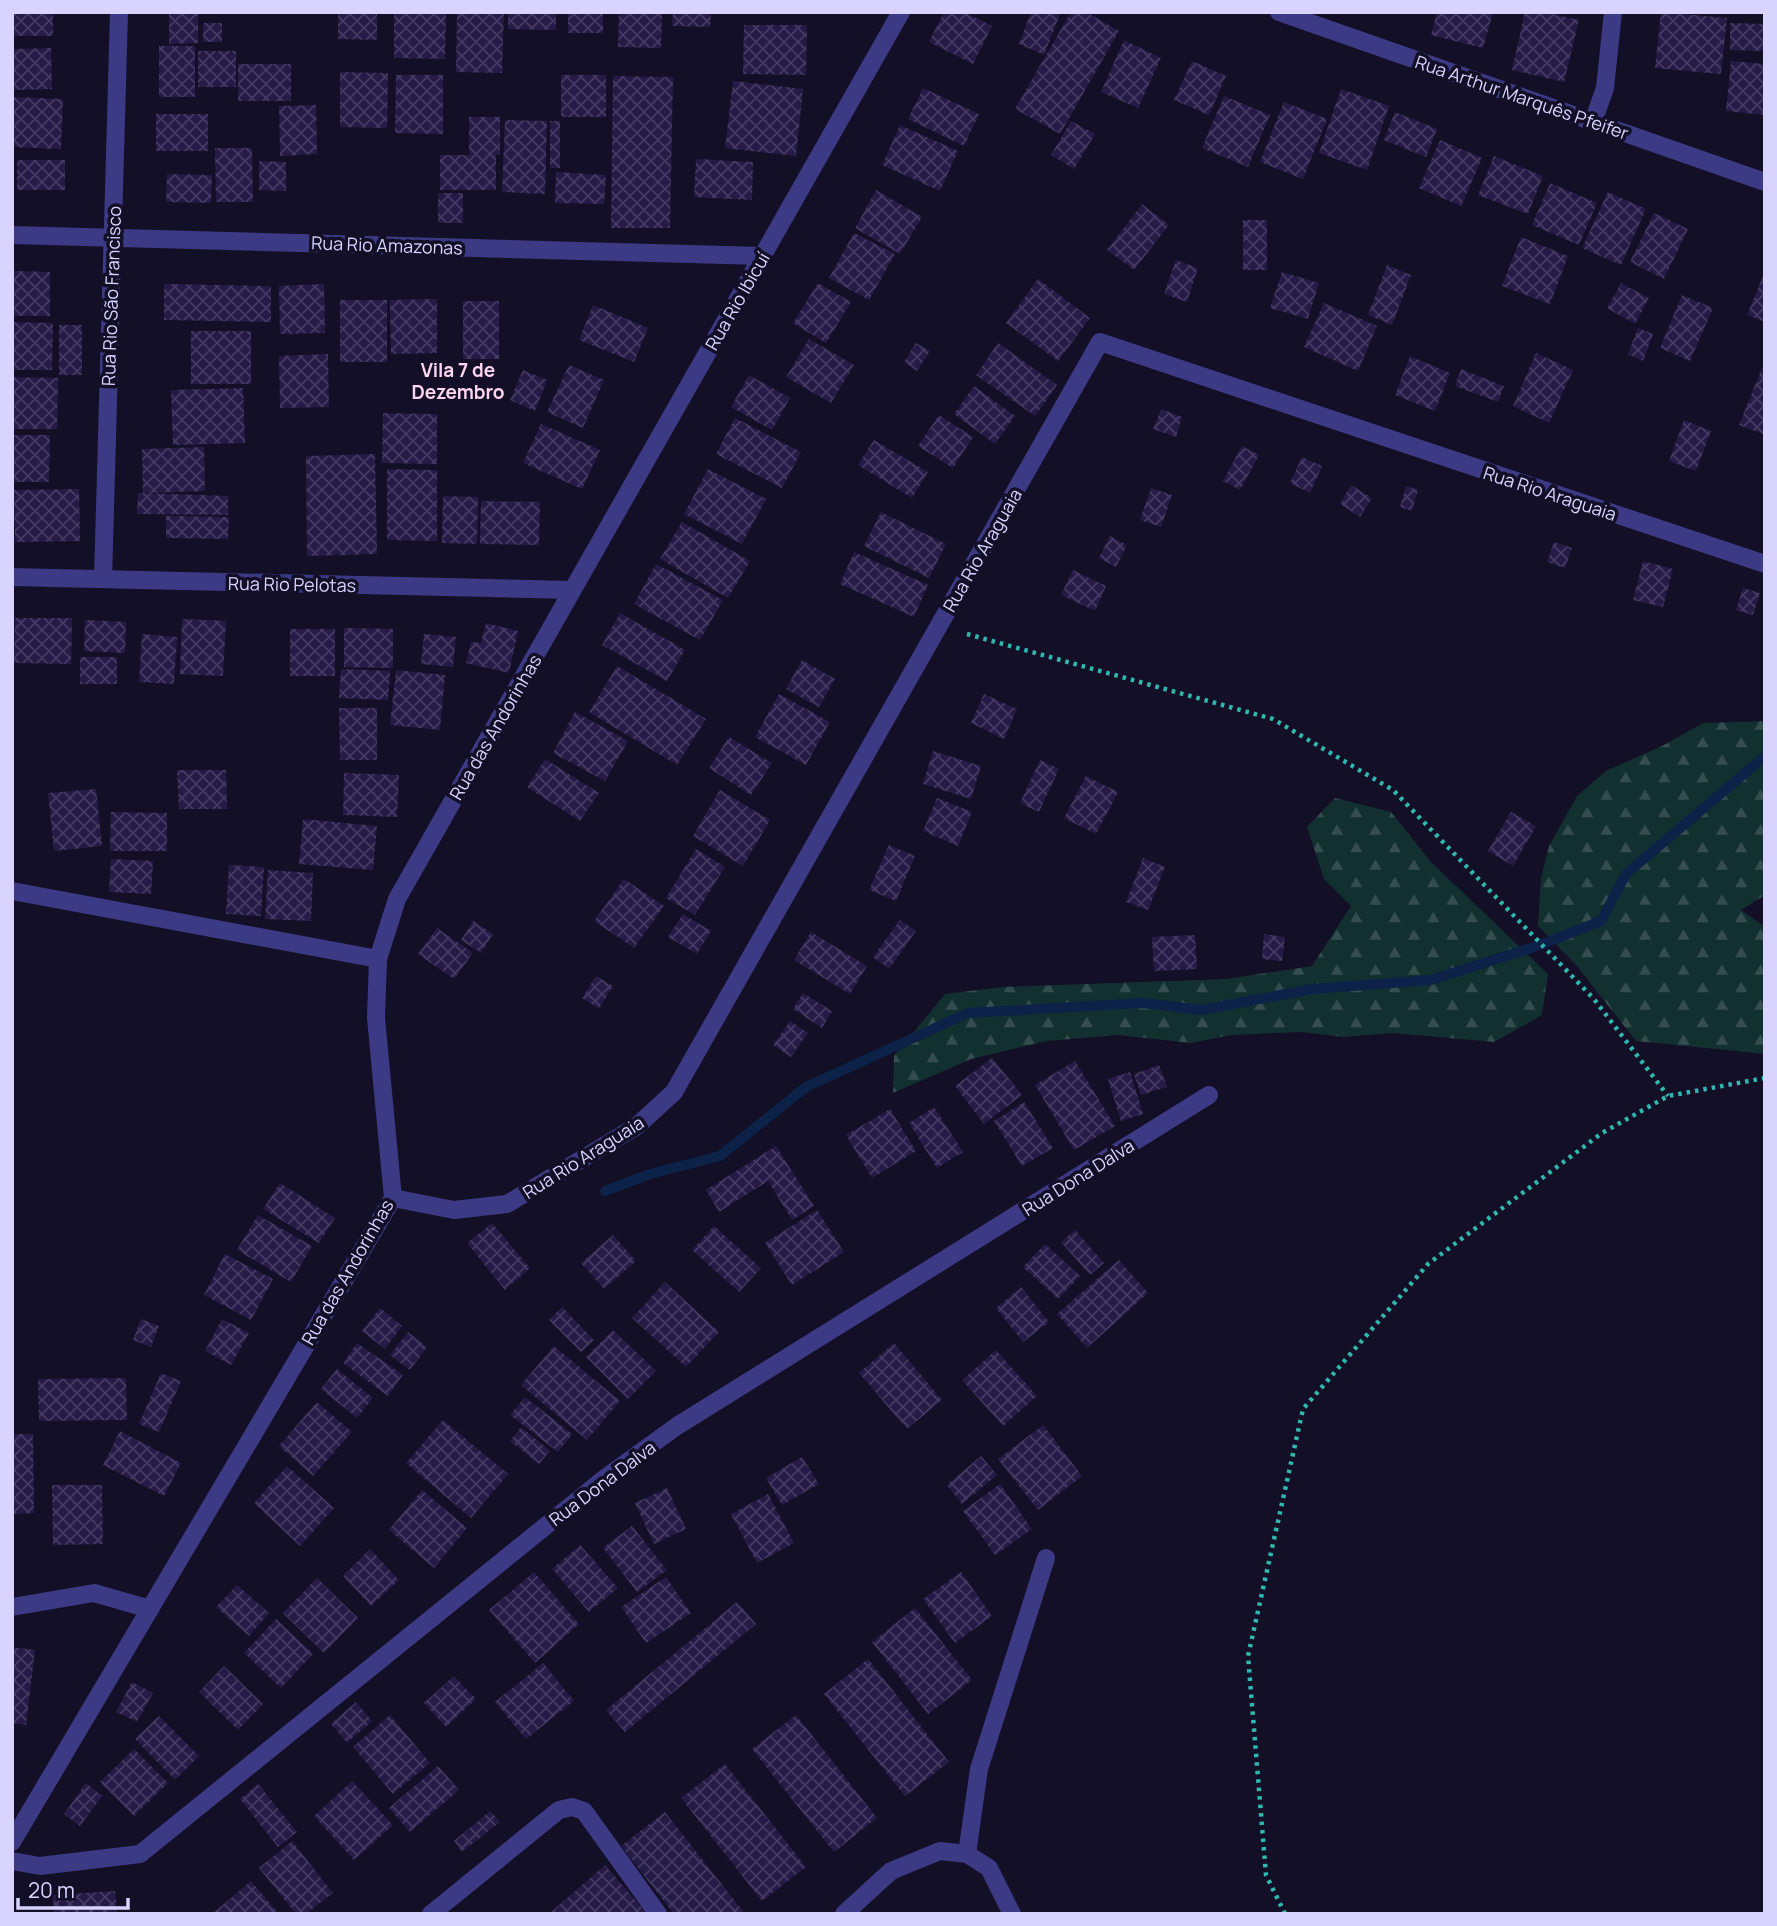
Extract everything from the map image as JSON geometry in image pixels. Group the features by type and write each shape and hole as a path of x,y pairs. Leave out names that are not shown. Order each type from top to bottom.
{"street":[{"name":"Rua Rio São Francisco","path":"103,579 119,12"},
{"name":"Rua Rio Ibicuí","path":"572,590 901,12"},
{"name":"Rua Arthur Marquês Pfeifer","path":"1279,12 1765,182"},
{"path":"1593,122 1605,88 1613,12"},
{"name":"Rua Rio Amazonas","path":"12,235 762,256"},
{"name":"Rua Rio Araguaia","path":"393,1198 454,1210 507,1204 637,1126 674,1091 1100,342 1765,564"},
{"name":"Rua Rio Pelotas","path":"12,578 572,590"},
{"name":"Rua das Andorinhas","path":"12,1842 393,1198 376,1018 378,959 397,900 572,590"},
{"path":"12,891 378,959"},
{"name":"Rua Dona Dalva","path":"12,1861 40,1866 140,1854 606,1478 677,1426 1209,1095"},
{"path":"967,1854 979,1769 1046,1558"},
{"path":"12,1607 94,1593 150,1609"},
{"path":"431,1914 559,1810 572,1807 584,1811 659,1914"},
{"path":"844,1914 891,1871 940,1850 967,1854 989,1868 1012,1914"}],"path":[{"path":"939,626 1273,719 1393,790 1594,999 1668,1096"},
{"path":"1285,1914 1266,1875 1248,1656 1303,1409 1428,1264 1602,1133 1668,1096 1765,1078"}],"green space":[{"path":"1765,721 1765,895 1741,910 1765,927 1765,1054 1636,1041 1576,965 1538,926 1541,878 1549,846 1577,796 1606,771 1662,746 1703,723"},
{"path":"1335,798 1391,812 1431,862 1548,974 1542,1015 1494,1042 1393,1033 1343,1037 1302,1032 1231,1035 1191,1043 1118,1035 1047,1041 971,1059 893,1093 894,1056 945,994 1002,987 1227,979 1312,966 1351,906 1324,879 1307,827"}],"building":[{"path":"12,12 53,12 53,36 12,36"},
{"path":"169,12 198,12 198,43 169,44"},
{"path":"338,12 377,12 377,40 338,39"},
{"path":"394,12 446,12 445,59 394,58"},
{"path":"457,12 504,12 502,73 456,72"},
{"path":"508,12 556,12 556,30 508,29"},
{"path":"568,12 603,12 603,33 568,33"},
{"path":"619,12 662,12 661,48 618,47"},
{"path":"673,12 711,12 710,27 672,26"},
{"path":"944,12 964,12 992,26 973,64 929,42"},
{"path":"1031,12 1061,12 1044,55 1019,44"},
{"path":"1071,12 1086,12 1119,31 1060,134 1015,109"},
{"path":"1437,12 1493,12 1483,48 1431,35"},
{"path":"1525,12 1544,12 1579,20 1564,82 1512,70"},
{"path":"1661,12 1727,18 1721,74 1655,68"},
{"path":"203,23 222,23 222,42 203,42"},
{"path":"1730,23 1765,24 1765,51 1730,50"},
{"path":"744,25 807,25 806,75 743,74"},
{"path":"1124,40 1161,58 1138,108 1101,92"},
{"path":"159,46 195,46 195,97 159,97"},
{"path":"51,48 52,89 12,90 12,49"},
{"path":"198,51 236,51 236,87 198,87"},
{"path":"1192,61 1226,76 1209,115 1174,100"},
{"path":"1731,61 1765,64 1765,115 1726,111"},
{"path":"238,64 291,64 291,101 238,101"},
{"path":"340,72 388,73 387,128 340,127"},
{"path":"396,75 443,75 443,134 395,133"},
{"path":"561,75 606,75 606,117 561,117"},
{"path":"613,76 673,77 670,228 611,228"},
{"path":"733,81 803,89 796,156 725,148"},
{"path":"923,88 979,114 964,146 908,119"},
{"path":"1341,89 1389,106 1367,170 1319,153"},
{"path":"1224,96 1270,115 1248,167 1202,148"},
{"path":"12,97 63,99 61,149 12,147"},
{"path":"1284,102 1327,119 1303,179 1260,162"},
{"path":"316,105 317,154 280,156 279,106"},
{"path":"1395,112 1437,129 1426,157 1384,140"},
{"path":"156,114 208,114 208,151 156,151"},
{"path":"469,117 500,117 496,190 440,190 440,155 469,155"},
{"path":"505,120 547,121 545,194 502,192"},
{"path":"550,121 560,121 560,168 550,168"},
{"path":"1071,121 1095,134 1074,169 1051,155"},
{"path":"900,125 958,151 940,191 882,165"},
{"path":"1440,140 1482,158 1461,206 1419,188"},
{"path":"215,148 252,148 253,202 216,202"},
{"path":"1494,156 1543,176 1528,214 1478,195"},
{"path":"696,159 753,162 752,200 694,197"},
{"path":"17,160 65,160 65,190 17,190"},
{"path":"259,161 286,162 286,191 259,190"},
{"path":"556,172 606,175 604,204 555,203"},
{"path":"167,174 212,175 211,203 166,202"},
{"path":"1550,183 1597,203 1579,245 1532,225"},
{"path":"876,190 922,217 900,254 855,228"},
{"path":"1608,192 1646,209 1621,265 1582,248"},
{"path":"438,193 463,193 463,223 438,223"},
{"path":"1142,204 1169,225 1134,270 1107,250"},
{"path":"1654,213 1688,229 1664,279 1630,262"},
{"path":"1243,220 1267,220 1267,270 1243,270"},
{"path":"854,233 895,254 869,300 829,278"},
{"path":"1521,237 1568,256 1550,304 1502,286"},
{"path":"1176,260 1198,268 1187,302 1164,294"},
{"path":"1387,265 1411,275 1392,325 1368,315"},
{"path":"12,271 50,272 50,316 12,316"},
{"path":"1765,271 1765,322 1747,315"},
{"path":"1282,272 1319,283 1308,319 1270,308"},
{"path":"1038,279 1090,318 1058,361 1006,323"},
{"path":"818,283 851,302 826,343 793,323"},
{"path":"1621,283 1649,298 1635,324 1607,308"},
{"path":"164,284 271,286 271,322 164,320"},
{"path":"324,284 325,333 280,334 279,286"},
{"path":"1682,295 1713,308 1690,361 1660,348"},
{"path":"437,299 437,353 391,354 390,300"},
{"path":"340,300 387,300 387,362 340,362"},
{"path":"463,301 499,301 499,359 463,359"},
{"path":"1324,303 1377,326 1358,371 1304,347"},
{"path":"593,305 648,328 634,362 579,340"},
{"path":"12,322 53,323 52,370 12,370"},
{"path":"59,325 82,325 82,375 59,375"},
{"path":"1638,328 1653,334 1643,361 1628,354"},
{"path":"191,331 251,331 251,384 191,384"},
{"path":"809,339 854,365 831,403 786,377"},
{"path":"916,343 930,351 917,371 904,362"},
{"path":"998,343 1057,385 1035,416 976,375"},
{"path":"1536,353 1573,370 1549,423 1513,406"},
{"path":"328,354 329,407 280,408 279,356"},
{"path":"1410,356 1450,373 1435,411 1395,395"},
{"path":"569,365 604,380 583,428 547,412"},
{"path":"1762,368 1765,370 1765,435 1739,425"},
{"path":"1461,369 1504,386 1498,402 1455,386"},
{"path":"523,370 547,380 535,411 510,400"},
{"path":"749,375 790,398 772,430 731,407"},
{"path":"12,377 58,378 57,429 12,429"},
{"path":"974,386 1015,416 995,444 954,414"},
{"path":"243,388 245,443 173,445 171,390"},
{"path":"1161,409 1182,417 1176,437 1153,429"},
{"path":"383,413 437,414 437,464 382,463"},
{"path":"939,415 973,437 953,468 918,446"},
{"path":"735,418 801,452 782,488 716,454"},
{"path":"1684,420 1711,431 1696,471 1669,461"},
{"path":"541,424 600,450 582,489 523,463"},
{"path":"12,435 50,435 49,482 12,482"},
{"path":"874,440 928,472 912,498 858,465"},
{"path":"1242,446 1259,455 1240,490 1223,481"},
{"path":"204,447 205,491 143,493 142,449"},
{"path":"375,454 377,554 307,556 306,456"},
{"path":"1302,457 1322,466 1310,493 1290,483"},
{"path":"387,469 437,470 437,541 387,540"},
{"path":"708,469 766,499 742,544 684,514"},
{"path":"1351,485 1372,498 1360,517 1340,504"},
{"path":"1406,486 1418,490 1412,511 1400,507"},
{"path":"1151,488 1172,495 1161,527 1140,520"},
{"path":"79,489 80,541 15,542 14,490"},
{"path":"138,493 228,496 228,515 137,514"},
{"path":"443,496 478,497 477,544 442,543"},
{"path":"481,501 540,502 539,545 480,544"},
{"path":"881,512 946,544 929,578 864,546"},
{"path":"166,516 229,517 228,539 166,538"},
{"path":"682,522 750,561 728,598 660,559"},
{"path":"1110,536 1127,545 1116,567 1099,558"},
{"path":"1554,542 1572,548 1565,568 1547,562"},
{"path":"854,552 928,585 914,617 840,584"},
{"path":"1643,561 1673,569 1663,607 1633,600"},
{"path":"656,564 723,600 700,640 634,604"},
{"path":"1073,570 1106,586 1095,611 1061,595"},
{"path":"1743,588 1760,593 1753,615 1736,610"},
{"path":"620,613 685,650 667,681 602,645"},
{"path":"15,618 72,618 71,664 14,663"},
{"path":"182,619 226,621 223,676 180,674"},
{"path":"85,620 126,622 125,653 84,651"},
{"path":"486,623 518,631 509,673 466,663 471,642 481,643"},
{"path":"344,628 393,629 393,668 344,667"},
{"path":"290,629 335,629 335,676 290,676"},
{"path":"142,634 177,637 174,684 139,682"},
{"path":"424,634 456,637 453,667 421,664"},
{"path":"80,657 117,657 117,684 80,684"},
{"path":"802,660 835,679 819,707 786,689"},
{"path":"617,666 706,719 677,765 589,712"},
{"path":"341,669 390,671 388,700 339,698"},
{"path":"396,670 445,675 440,730 390,725"},
{"path":"779,694 830,722 806,765 755,737"},
{"path":"984,694 1017,709 1004,739 971,723"},
{"path":"339,708 377,708 377,760 340,760"},
{"path":"575,712 628,741 605,781 553,753"},
{"path":"729,737 772,763 751,795 709,768"},
{"path":"933,751 981,766 971,799 923,784"},
{"path":"545,759 599,793 580,821 527,787"},
{"path":"1040,760 1059,769 1039,812 1020,803"},
{"path":"177,770 226,770 227,809 179,809"},
{"path":"344,773 399,775 397,817 343,815"},
{"path":"1086,776 1118,792 1096,834 1064,818"},
{"path":"96,789 102,846 54,851 48,793"},
{"path":"720,790 770,820 743,866 693,836"},
{"path":"937,798 972,812 958,846 923,831"},
{"path":"111,812 167,813 167,851 110,851"},
{"path":"1511,812 1536,826 1513,866 1488,851"},
{"path":"303,819 377,826 373,870 299,864"},
{"path":"889,845 915,856 896,901 869,890"},
{"path":"696,849 725,867 695,915 666,898"},
{"path":"1143,858 1165,867 1148,910 1126,902"},
{"path":"111,859 153,861 151,894 109,892"},
{"path":"229,865 264,867 261,916 226,914"},
{"path":"268,870 313,873 311,921 265,919"},
{"path":"624,879 664,906 634,948 594,921"},
{"path":"683,914 711,931 697,954 668,937"},
{"path":"900,920 916,931 889,969 873,957"},
{"path":"473,921 493,934 481,953 461,940"},
{"path":"437,928 473,953 454,979 418,954"},
{"path":"811,932 867,966 850,994 794,960"},
{"path":"1264,934 1285,937 1282,961 1262,959"},
{"path":"1195,935 1197,969 1154,971 1152,937"},
{"path":"596,976 613,986 599,1009 582,998"},
{"path":"803,993 832,1011 822,1028 793,1009"},
{"path":"790,1021 808,1033 791,1057 773,1045"},
{"path":"992,1058 1022,1095 984,1124 955,1086"},
{"path":"1075,1061 1115,1126 1074,1150 1035,1085"},
{"path":"1159,1065 1167,1087 1141,1095 1134,1074"},
{"path":"1130,1072 1143,1114 1121,1121 1108,1079"},
{"path":"1024,1102 1053,1148 1022,1166 994,1121"},
{"path":"934,1107 963,1152 937,1168 909,1123"},
{"path":"890,1109 916,1151 872,1178 846,1135"},
{"path":"776,1146 814,1206 792,1220 768,1181 719,1212 706,1190"},
{"path":"280,1183 335,1218 319,1243 263,1209"},
{"path":"817,1210 844,1252 792,1285 765,1243"},
{"path":"258,1215 312,1246 291,1282 237,1250"},
{"path":"492,1223 530,1268 505,1290 467,1243"},
{"path":"714,1226 761,1268 739,1292 692,1250"},
{"path":"1075,1230 1104,1263 1090,1275 1061,1242"},
{"path":"613,1235 636,1261 604,1289 581,1263"},
{"path":"1045,1244 1080,1276 1058,1299 1023,1267"},
{"path":"225,1254 273,1279 251,1320 204,1295"},
{"path":"1119,1260 1148,1293 1087,1348 1057,1314"},
{"path":"665,1282 719,1332 686,1367 632,1318"},
{"path":"1021,1287 1049,1322 1023,1342 996,1308"},
{"path":"562,1307 594,1340 581,1352 549,1320"},
{"path":"380,1308 402,1326 385,1349 362,1331"},
{"path":"141,1319 159,1326 151,1347 133,1340"},
{"path":"222,1319 249,1333 231,1365 205,1351"},
{"path":"613,1330 656,1371 628,1399 586,1357"},
{"path":"408,1332 427,1347 410,1370 390,1355"},
{"path":"357,1343 403,1375 388,1396 343,1363"},
{"path":"894,1343 942,1400 907,1429 859,1373"},
{"path":"554,1346 620,1401 587,1440 521,1385"},
{"path":"996,1350 1037,1396 1003,1426 962,1380"},
{"path":"337,1369 373,1398 357,1418 321,1389"},
{"path":"161,1373 181,1381 159,1432 139,1424"},
{"path":"126,1378 127,1420 39,1421 38,1379"},
{"path":"525,1397 572,1434 558,1452 510,1415"},
{"path":"317,1402 352,1432 313,1476 279,1446"},
{"path":"443,1420 508,1474 471,1518 406,1463"},
{"path":"1043,1425 1082,1476 1038,1510 998,1459"},
{"path":"521,1427 550,1451 539,1464 510,1441"},
{"path":"120,1431 181,1463 164,1496 103,1465"},
{"path":"12,1434 33,1434 34,1513 12,1514"},
{"path":"981,1456 997,1475 962,1504 947,1485"},
{"path":"802,1457 819,1484 782,1505 766,1478"},
{"path":"287,1466 334,1508 300,1546 254,1503"},
{"path":"1000,1484 1032,1529 995,1555 963,1511"},
{"path":"52,1485 102,1485 103,1544 53,1545"},
{"path":"667,1488 686,1529 654,1544 635,1503"},
{"path":"422,1490 467,1528 434,1568 389,1530"},
{"path":"768,1494 794,1543 757,1563 731,1514"},
{"path":"632,1526 667,1570 637,1592 603,1548"},
{"path":"580,1545 618,1588 589,1612 552,1569"},
{"path":"370,1549 399,1580 371,1606 343,1576"},
{"path":"534,1572 579,1624 535,1663 489,1610"},
{"path":"961,1572 992,1616 955,1643 923,1599"},
{"path":"666,1577 691,1613 646,1643 621,1607"},
{"path":"317,1578 358,1618 324,1653 283,1613"},
{"path":"237,1585 269,1613 249,1636 216,1607"},
{"path":"737,1602 756,1624 625,1732 606,1710"},
{"path":"915,1608 972,1680 928,1714 872,1642"},
{"path":"276,1619 313,1654 281,1688 244,1653"},
{"path":"12,1647 35,1650 26,1725 12,1723"},
{"path":"868,1659 949,1762 905,1796 824,1694"},
{"path":"543,1663 574,1701 526,1739 495,1702"},
{"path":"224,1666 263,1704 238,1730 199,1692"},
{"path":"454,1676 476,1699 446,1727 424,1703"},
{"path":"132,1682 153,1693 137,1722 116,1712"},
{"path":"356,1702 372,1721 347,1743 331,1724"},
{"path":"390,1715 430,1763 393,1794 353,1747"},
{"path":"796,1715 877,1818 834,1852 752,1749"},
{"path":"159,1716 199,1756 175,1780 135,1739"},
{"path":"134,1749 168,1783 134,1816 100,1782"},
{"path":"725,1764 806,1867 762,1901 681,1798"},
{"path":"438,1766 459,1790 410,1832 389,1808"},
{"path":"352,1781 393,1825 354,1860 314,1816"},
{"path":"86,1783 102,1796 80,1826 64,1814"},
{"path":"258,1784 297,1832 278,1847 240,1799"},
{"path":"490,1811 500,1822 462,1852 454,1841"},
{"path":"665,1812 745,1914 674,1914 621,1846"},
{"path":"292,1841 333,1893 306,1914 296,1914 259,1868"},
{"path":"605,1865 647,1914 549,1914"},
{"path":"251,1881 279,1914 212,1914"},
{"path":"115,1891 117,1914 54,1914 53,1895"}],"waterway":[{"path":"605,1191 650,1174 720,1156 806,1087 968,1013 1143,1003 1201,1010 1312,989 1431,980 1540,945 1601,921 1626,874 1765,756"}],"district":[{"name":"Vila 7 de Dezembro","path":"458,381"}]}
